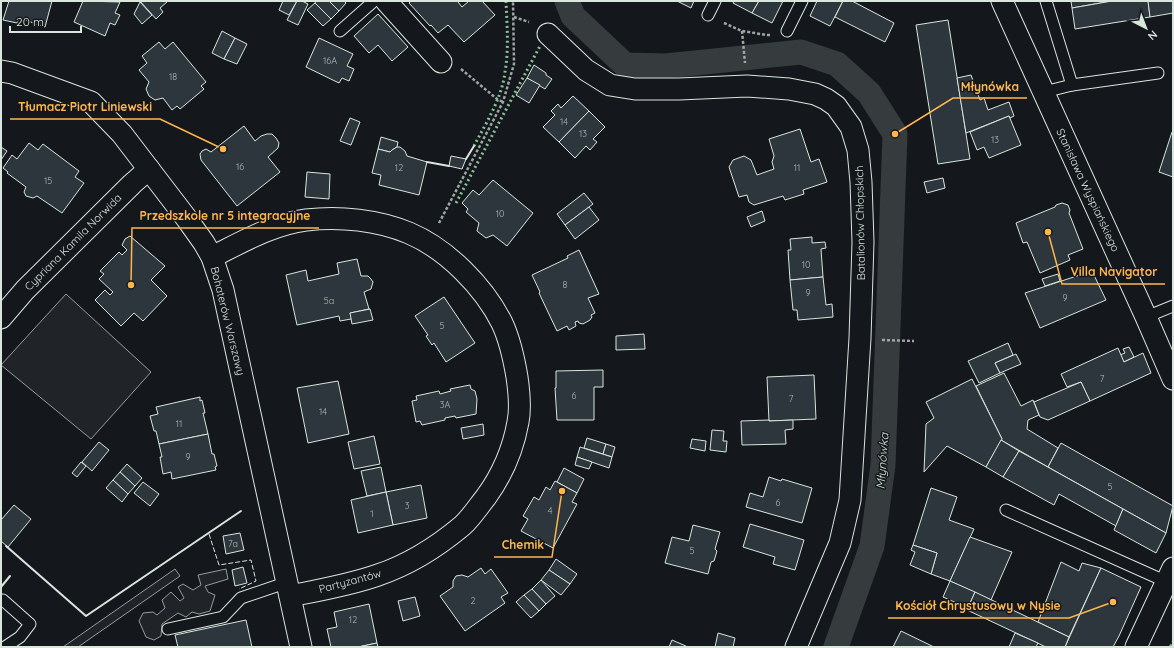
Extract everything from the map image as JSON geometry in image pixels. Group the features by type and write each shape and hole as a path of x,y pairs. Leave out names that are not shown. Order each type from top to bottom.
{"street":[{"path":"386,1 441,62"},
{"name":"Stanisława Wyspiańskiego","path":"1002,1 1173,379"},
{"name":"Batalionów Chłopskich","path":"548,34 586,70 610,85 636,89 680,90 747,86 789,89 815,94 826,99 836,106 851,127 858,150 861,182 863,242 860,338 850,500 840,543 796,647"},
{"name":"Bohaterów Warszawy","path":"1,71 12,73 91,102 122,134 188,219 212,257 223,290 301,647"},
{"name":"Cypriana Kamila Norwida","path":"1,318 25,290 149,169"},
{"name":"Partyzantów","path":"212,257 278,226 304,220 359,220 386,225 410,233 428,242 452,261 479,288 502,324 514,360 518,386 519,420 513,444 504,467 491,489 463,525 437,545 411,560 379,575 354,582 289,589"},
{"path":"1136,647 1170,575"}],"lane":[{"path":"340,31 374,1"},
{"path":"708,15 715,1"},
{"path":"787,30 802,1"},
{"path":"1046,1 1072,85"},
{"path":"1044,92 1072,85 1158,73"},
{"path":"1146,317 1173,306"},
{"path":"1006,510 1170,575"},
{"path":"168,629 223,617 241,598 289,589"},
{"path":"3,600 30,624 20,637 5,647"}],"path":[{"path":"428,242 503,102 514,64 513,1"},
{"path":"708,15 742,31 767,36 787,30"},
{"path":"742,31 745,67"},
{"path":"441,62 454,64 497,99 503,102"},
{"path":"880,340 914,341"},
{"path":"1170,647 1173,642"}],"shaded area":[{"path":"66,294 151,372 91,439 1,365"},
{"path":"175,569 180,576 78,647 63,647"},
{"path":"226,569 228,579 205,586 208,592 215,595 210,611 199,614 192,612 186,617 178,613 162,624 161,636 154,640 146,637 139,621 143,613 153,612 157,615 165,608 162,600 171,592 180,601 184,598 178,587 183,584 193,590 201,585 198,575"}],"building":[{"path":"9,1 52,1 45,27 19,18 17,23 3,20"},
{"path":"83,1 120,2 115,13 120,15 115,25 110,23 105,36 74,22"},
{"path":"140,1 167,2 160,8 163,12 156,19"},
{"path":"283,1 297,1 289,15 279,10"},
{"path":"297,1 302,1 308,4 298,25 287,20"},
{"path":"316,1 329,1 339,11 331,19 315,3"},
{"path":"329,1 344,1 346,3 339,11"},
{"path":"411,1 458,1 462,7 469,1 482,1 495,15 464,42 448,25 438,33 409,3"},
{"path":"677,1 694,1 691,8"},
{"path":"734,1 759,1 752,13 733,3"},
{"path":"759,1 783,1 772,23 752,13"},
{"path":"817,1 843,1 830,26 810,16"},
{"path":"843,1 852,1 894,23 885,42 835,17"},
{"path":"1071,1 1112,1 1072,8"},
{"path":"1112,1 1148,1 1150,17 1075,29 1072,8"},
{"path":"1148,1 1173,1 1173,13 1150,17"},
{"path":"140,2 152,15 142,24 134,14"},
{"path":"315,3 331,19 323,26 307,10"},
{"path":"378,14 408,47 392,61 378,45 369,53 354,36"},
{"path":"948,20 970,159 938,164 916,25"},
{"path":"222,31 235,38 224,59 212,53"},
{"path":"235,38 247,44 237,64 224,59"},
{"path":"319,38 353,54 347,66 354,69 349,81 342,78 339,83 306,67"},
{"path":"159,42 165,49 173,42 206,82 201,86 204,89 180,109 177,106 172,110 163,98 155,100 149,96 146,89 149,82 139,70 147,63 142,56"},
{"path":"534,65 552,79 545,89 527,78"},
{"path":"971,75 980,100 984,98 988,110 1009,102 1014,116 1010,118 1009,116 966,133 957,78"},
{"path":"527,78 540,85 529,103 516,95"},
{"path":"573,96 589,111 559,142 543,127 555,115 551,111 558,104 561,108"},
{"path":"589,111 605,127 593,139 597,142 590,150 586,146 575,158 559,142"},
{"path":"1009,116 1021,145 989,158 984,147 977,150 970,132"},
{"path":"350,118 360,122 351,145 340,141"},
{"path":"244,126 255,141 261,136 267,134 272,134 276,138 279,143 278,148 268,157 280,172 237,206 201,160 200,154 206,149 211,152"},
{"path":"800,129 811,162 819,159 827,182 803,190 804,194 785,200 783,196 754,205 749,202 747,195 739,197 729,167 733,160 744,156 751,160 757,175 774,169 772,162 774,156 769,139"},
{"path":"1173,132 1173,177 1159,172"},
{"path":"381,137 398,142 397,147 390,152 378,149"},
{"path":"29,143 38,150 43,144 79,171 75,177 84,183 62,213 37,196 33,198 26,196 24,192 26,187 7,173 8,172 3,168 12,155 17,159"},
{"path":"1,147 7,151 1,160"},
{"path":"397,147 400,147 405,151 407,156 427,162 419,195 379,185 381,175 372,173 378,149 390,152"},
{"path":"451,156 466,159 462,169 449,166"},
{"path":"307,172 330,174 329,199 305,197"},
{"path":"943,178 945,188 927,193 924,182"},
{"path":"493,180 533,213 507,246 493,235 486,238 477,231 479,223 466,212 468,209 462,203 473,190 479,195"},
{"path":"584,193 593,204 565,225 557,214"},
{"path":"1062,203 1068,205 1070,210 1069,213 1083,249 1068,255 1070,260 1040,273 1027,242 1023,243 1016,223"},
{"path":"589,207 599,220 575,239 565,225"},
{"path":"762,211 765,221 751,227 747,217"},
{"path":"130,236 165,266 151,280 167,296 143,321 134,313 121,326 95,300 105,290 110,295 113,292 99,279 104,274 100,271 119,252 122,255 127,250 122,245 125,239"},
{"path":"812,237 812,243 825,242 826,248 821,249 823,277 790,280 788,250 791,250 790,239"},
{"path":"579,250 599,294 588,298 595,313 591,315 592,317 590,320 583,324 579,323 578,321 575,322 576,326 569,330 567,326 557,331 532,275 568,258 567,256"},
{"path":"357,259 361,276 368,276 373,282 371,289 364,292 369,309 350,313 351,319 340,321 339,316 297,325 286,275 306,270 308,281 339,274 337,263"},
{"path":"1092,271 1106,300 1040,328 1025,293"},
{"path":"1058,274 1060,281 1045,286 1042,279"},
{"path":"823,277 826,305 832,304 833,317 798,320 797,310 793,310 790,280"},
{"path":"444,297 475,343 446,362 434,343 432,345 426,336 428,335 415,316"},
{"path":"370,309 373,320 352,324 350,313"},
{"path":"644,334 645,349 616,350 616,336"},
{"path":"1008,343 1013,355 995,363 1000,373 979,383 968,361"},
{"path":"1129,347 1134,357 1124,362 1120,355 1125,353 1123,349"},
{"path":"1118,348 1124,362 1143,353 1151,373 1090,401 1081,382 1067,387 1061,374"},
{"path":"1016,354 1021,364 1000,373 995,363"},
{"path":"603,370 603,387 594,387 594,420 557,420 555,388 556,371"},
{"path":"1004,373 1021,406 1033,400 1039,415 1028,420 1027,429 1058,448 1048,467 1001,440 1002,439 976,386"},
{"path":"814,375 816,419 769,421 767,377"},
{"path":"972,379 1002,439 986,467 947,446 924,472 926,424 934,418 926,402"},
{"path":"338,381 349,434 308,443 297,388"},
{"path":"1081,382 1090,401 1048,420 1040,417 1034,402"},
{"path":"470,385 471,389 475,391 477,399 476,414 456,418 455,416 445,418 445,420 422,425 420,421 416,422 412,401 417,400 416,396 439,391 440,394 451,391 450,389"},
{"path":"200,397 205,413 203,413 208,434 159,444 150,416 158,414 156,407"},
{"path":"793,420 793,429 785,430 786,444 742,445 741,421"},
{"path":"483,424 484,435 463,439 461,428"},
{"path":"712,430 724,431 723,441 727,441 726,452 710,450"},
{"path":"208,434 212,454 214,454 217,466 215,467 216,470 172,479 171,472 163,474 160,457 162,457 159,444"},
{"path":"374,436 380,464 354,469 348,442"},
{"path":"587,438 606,444 603,454 584,448"},
{"path":"692,439 706,441 705,451 690,448"},
{"path":"1001,440 1019,451 1003,477 986,467"},
{"path":"99,442 109,450 92,471 82,462"},
{"path":"1061,443 1173,506 1166,533 1048,467"},
{"path":"606,444 615,447 612,457 603,454"},
{"path":"580,447 612,457 609,468 577,457"},
{"path":"1019,451 1123,509 1116,526 1059,494 1054,505 1003,477"},
{"path":"577,457 592,462 589,469 575,465"},
{"path":"81,462 86,466 77,477 72,473"},
{"path":"127,464 142,478 135,486 120,472"},
{"path":"381,467 386,492 367,496 361,471"},
{"path":"564,468 584,479 577,493 557,482"},
{"path":"120,472 135,486 128,494 113,480"},
{"path":"769,477 781,481 782,479 812,488 802,523 746,507 750,493 763,497"},
{"path":"113,480 128,494 122,502 106,488"},
{"path":"555,481 577,493 572,502 577,504 553,548 521,531 528,519 523,516 534,497 539,500 546,487 550,490"},
{"path":"143,482 159,494 150,506 134,493"},
{"path":"421,485 427,518 393,525 386,492"},
{"path":"931,488 957,497 949,520 974,529 950,581 931,574 937,553 913,545"},
{"path":"386,492 393,525 358,533 351,500"},
{"path":"14,505 31,519 8,547 1,541 1,520"},
{"path":"1123,509 1166,533 1156,553 1114,530"},
{"path":"750,524 804,540 795,570 773,564 775,557 743,547"},
{"path":"693,525 720,532 715,549 717,551 714,561 711,562 708,574 665,563 672,537 689,541"},
{"path":"240,533 244,550 226,554 223,536"},
{"path":"970,537 1012,552 991,600 950,581"},
{"path":"913,545 937,553 931,574 910,565 915,552 911,550"},
{"path":"556,559 577,574 570,584 549,570"},
{"path":"1061,562 1079,571 1082,563 1101,568 1069,637 1038,622"},
{"path":"243,567 247,583 235,586 232,570"},
{"path":"481,568 485,574 491,569 508,593 501,597 505,603 465,631 440,596 453,587 453,581 456,576 462,575 468,577"},
{"path":"1101,568 1141,587 1119,636 1113,647 1065,647"},
{"path":"549,570 570,584 561,595 541,580"},
{"path":"541,580 555,596 546,604 532,589"},
{"path":"950,581 975,592 968,608 943,597"},
{"path":"532,589 546,604 539,611 524,595"},
{"path":"975,592 1069,637 1065,647 1046,647 967,610"},
{"path":"524,595 539,611 531,618 516,602"},
{"path":"415,597 420,616 403,621 398,601"},
{"path":"369,604 377,643 358,647 331,647 327,629 337,627 334,612"},
{"path":"246,620 252,647 178,647 175,635"},
{"path":"901,631 934,647 893,647"},
{"path":"718,633 735,638 733,647 715,647"},
{"path":"1015,633 1038,643 1036,647 1009,647"},
{"path":"672,640 688,647 669,647"},
{"path":"377,643 378,647 358,647"}],"waterway":[{"name":"Młynówka","path":"567,1 573,16 625,65 666,66 801,52 837,64 869,93 895,134 883,465 872,546 836,647"}],"hedge":[{"path":"474,146 493,110 503,82 507,46 506,1"},
{"path":"456,203 540,46"}],"fence":[{"path":"209,534 219,565 251,560 256,581 239,589"}],"wall":[{"path":"466,159 474,146"},
{"path":"427,162 449,166"},
{"path":"6,546 86,616 241,511"},
{"path":"1,587 10,576"}],"place":[{"name":"Młynówka","path":"895,134"},
{"name":"Tłumacz Piotr Liniewski","path":"223,149"},
{"name":"Villa Navigator","path":"1048,232"},
{"name":"Przedszkole nr 5 integracyjne","path":"131,285"},
{"name":"Chemik","path":"562,491"},
{"name":"Kościół Chrystusowy w Nysie","path":"1113,602"}]}
